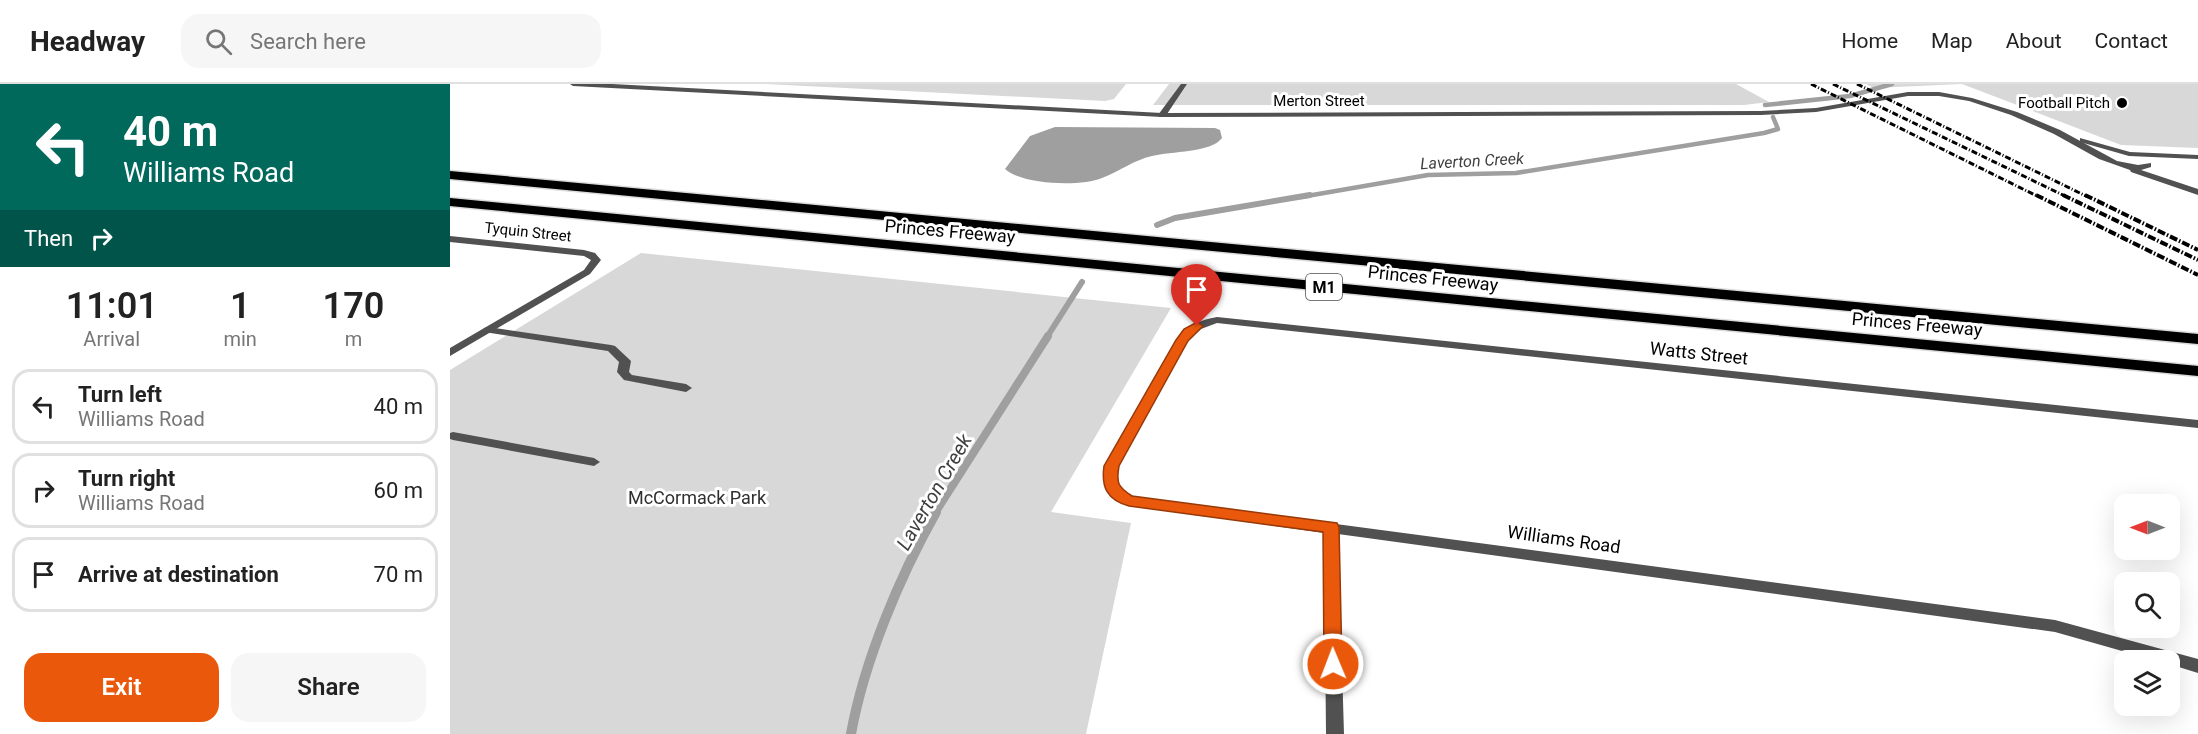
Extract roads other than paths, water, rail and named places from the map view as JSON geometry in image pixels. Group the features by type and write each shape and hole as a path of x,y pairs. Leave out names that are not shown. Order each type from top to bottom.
{"highway":[{"name":"Princes Freeway","path":"450,175 2198,339"},
{"name":"Princes Freeway","path":"450,202 2198,371"}],"street":[{"name":"Merton Street","path":"573,84 1162,115 1751,113 1816,110 1904,96 1938,94 1994,105 2058,133 2120,165 2198,192"},
{"path":"1162,115 1184,84"},
{"name":"Merton Street","path":"2058,133 2128,153 2197,157"},
{"path":"2103,157 2102,155 2107,152 2128,153 2140,157 2198,192"},
{"name":"Merton Street","path":"2120,165 2141,168 2149,164 2197,157"},
{"name":"Tyquin Street","path":"450,239 584,253 594,257 594,264 577,278 488,330"},
{"name":"Watts Street","path":"1197,326 1217,320 2198,424"},
{"name":"Williams Road","path":"1197,326 1188,331 1182,340 1112,466 1109,481 1114,492 1129,501 2055,626 2198,666"},
{"path":"450,354 488,330 611,348 625,361 623,372 628,378 686,388"},
{"path":"453,436 594,462"},
{"path":"1331,527 1335,734"}],"waterway":[{"name":"Laverton Creek","path":"1765,105 1850,96 1892,84"},
{"name":"Laverton Creek","path":"1301,197 1428,175 1516,173 1764,133 1778,129 1773,117"},
{"name":"Laverton Creek","path":"1157,225 1175,218 1310,195"},
{"name":"Laverton Creek","path":"1047,337 1082,282"},
{"name":"Laverton Creek","path":"935,513 1048,336"},
{"name":"Laverton Creek","path":"851,734 865,678 885,620 909,563 936,512"}],"railway":[{"path":"1811,84 2039,197"},
{"path":"1833,84 2067,197"},
{"path":"1857,84 2088,197"},
{"path":"2036,195 2198,275"},
{"path":"2063,195 2198,260"},
{"path":"2085,195 2198,250"}],"place":[{"name":"Football Pitch","path":"2122,103"}],"park label":[{"name":"McCormack Park","path":"697,497"}]}
